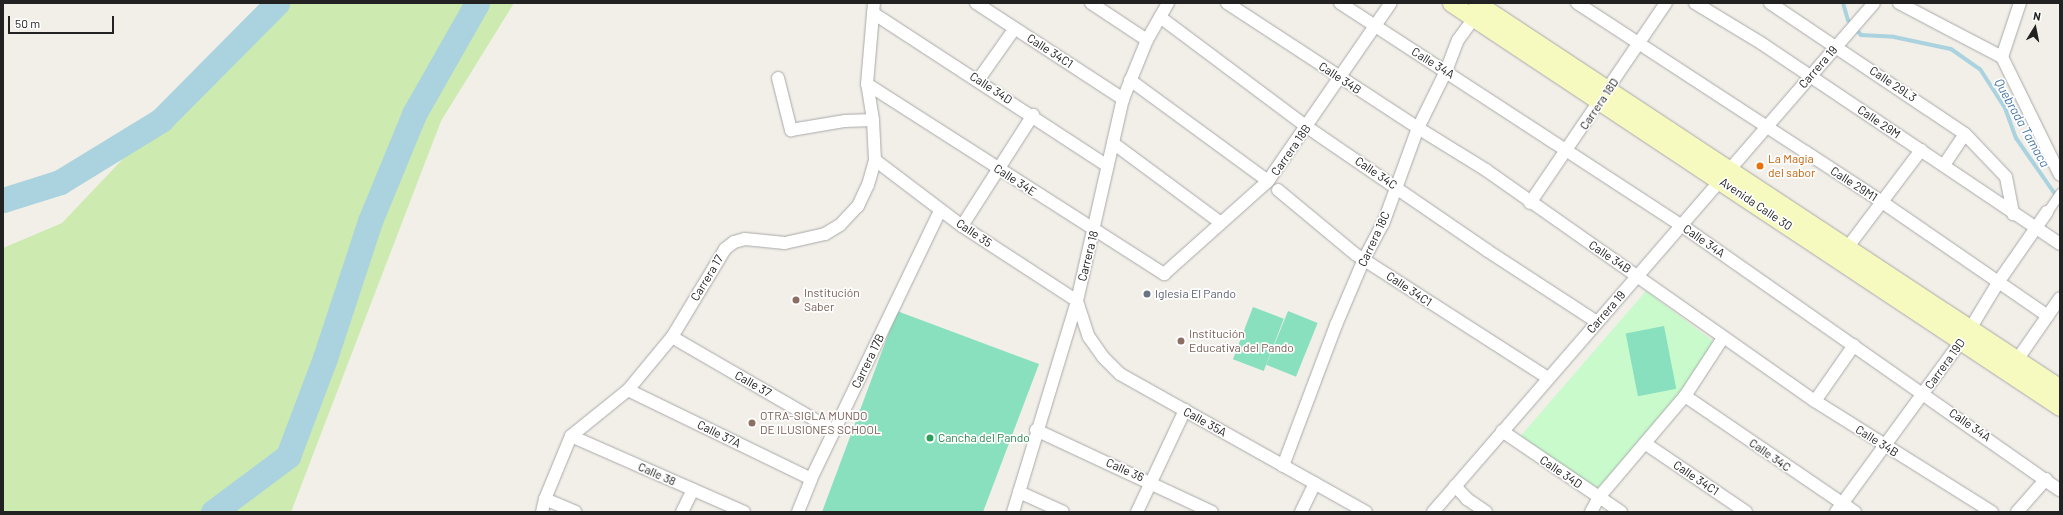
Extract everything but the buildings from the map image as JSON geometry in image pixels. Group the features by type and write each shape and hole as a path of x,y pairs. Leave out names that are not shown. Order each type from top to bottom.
{"main road":[{"name":"Avenida Calle 30","path":"1452,3 1476,11 1725,174 1966,336 2018,360 2060,388"},
{"name":"Avenida Calle 30","path":"1725,174 1847,248 2060,407"}],"street":[{"name":"Calle 34C1","path":"976,3 997,8 1015,28 1123,99"},
{"path":"1091,3 1146,40"},
{"name":"Carrera 18","path":"1013,512 1036,430 1077,301 1123,99 1146,40 1168,3"},
{"name":"Calle 34B","path":"1227,3 1339,78 1486,170 1530,203 1815,401 1884,446 1992,512"},
{"name":"Calle 34A","path":"1340,3 1373,26 1446,71 1681,225 1924,393 2060,490"},
{"name":"Carrera 18B","path":"1164,274 1268,181 1307,127 1373,26 1391,3"},
{"name":"Calle 29M1","path":"1577,3 1638,45 1882,202 2048,316"},
{"name":"Carrera 18D","path":"1530,203 1568,151 1666,3"},
{"name":"Calle 29M","path":"1695,3 1944,165 2035,229 2060,244"},
{"name":"Calle 29L3","path":"1770,3 1965,134 2006,177 2013,214"},
{"path":"1899,3 2002,58 2060,175"},
{"name":"Carrera 19","path":"1432,512 1870,7"},
{"path":"2002,58 2019,7"},
{"name":"Calle 34D","path":"874,8 1108,166"},
{"name":"Carrera 17","path":"542,512 545,499 571,436 628,390 672,336 725,249 734,242 745,239 785,243 825,234 840,225 858,206 868,185 875,160 873,120 867,84 874,8"},
{"name":"Carrera 18C","path":"1283,466 1336,325 1364,259 1383,224 1418,128 1446,71 1458,40 1476,11"},
{"name":"Calle 34C","path":"1160,17 1307,127 1397,187 1488,251 1597,322"},
{"path":"979,79 1015,28"},
{"path":"778,78 791,130 845,120 873,120"},
{"path":"1130,80 1268,181"},
{"name":"Calle 34E","path":"867,84 1164,274"},
{"path":"962,226 1033,115"},
{"path":"1944,165 1965,134"},
{"path":"1113,143 1221,223"},
{"path":"1847,248 1921,150"},
{"name":"Calle 35","path":"875,160 940,211 1077,301"},
{"name":"Calle 34C1","path":"1278,190 1364,259 1548,378"},
{"path":"2047,212 2060,193"},
{"name":"Carrera 17B","path":"798,512 811,478 940,211"},
{"name":"Carrera 19D","path":"1839,508 1966,336 1999,281 2047,212"},
{"path":"2018,360 2060,298"},
{"name":"Calle 35A","path":"1077,301 1089,337 1103,357 1120,374 1366,512"},
{"name":"Calle 37","path":"672,336 834,431"},
{"path":"1591,512 1599,497 1686,396 1723,338"},
{"path":"1815,401 1854,345"},
{"name":"Calle 37A","path":"628,390 811,478"},
{"name":"Calle 34C","path":"1686,396 1839,508 1855,512"},
{"path":"1137,512 1185,410"},
{"name":"Calle 36","path":"1036,430 1151,482 1212,512"},
{"name":"Calle 34D","path":"1502,431 1621,512"},
{"name":"Calle 38","path":"571,436 744,512"},
{"name":"Calle 34C1","path":"1646,444 1746,512"},
{"path":"2017,512 2046,479"},
{"path":"1300,512 1315,483"},
{"path":"1455,486 1467,499 1486,512"},
{"path":"682,512 693,489"},
{"path":"1019,492 1063,512"},
{"path":"545,499 575,512"}],"green space":[{"path":"281,3 514,3 441,121 291,512 3,512 3,248 62,223 228,48"},
{"path":"1646,291 1717,344 1604,493 1518,439"},
{"path":"1253,307 1284,319 1264,371 1233,359"},
{"name":"Cancha del Pando","path":"897,311 1039,364 983,512 822,512"},
{"path":"1288,311 1318,323 1296,377 1266,365"},
{"path":"1664,326 1676,389 1638,396 1626,333"}],"waterway":[{"path":"3,200 60,182 161,120 277,3"},
{"path":"213,512 288,456 325,358 370,221 414,114 477,3"},
{"name":"Quebrada Tamaca","path":"1843,3 1848,20 1861,35 1894,37 1951,49 1980,69 2005,108 2016,138 2057,197"}],"place":[{"name":"La Magia del sabor","path":"1760,166"},
{"name":"Iglesia El Pando","path":"1147,294"},
{"name":"Institución Saber","path":"796,300"},
{"name":"Institución Educativa del Pando","path":"1181,341"},
{"name":"OTRA-SIGLA MUNDO DE ILUSIONES SCHOOL","path":"752,423"},
{"name":"Cancha del Pando","path":"930,438"}]}
